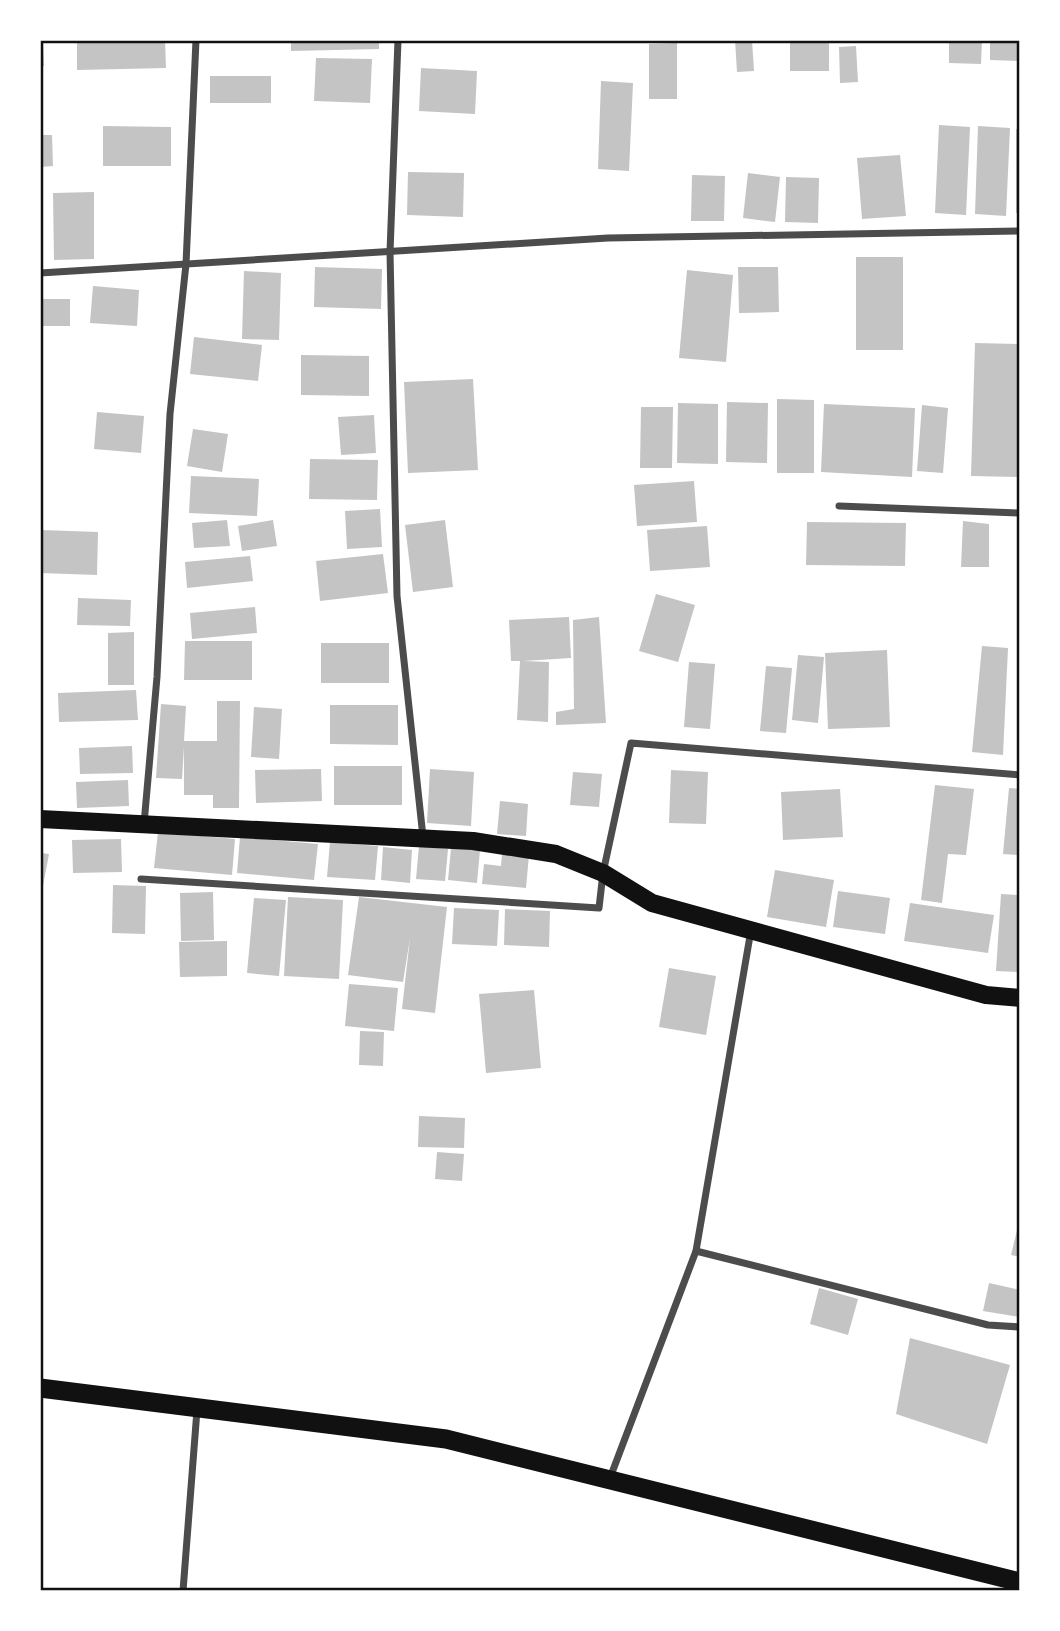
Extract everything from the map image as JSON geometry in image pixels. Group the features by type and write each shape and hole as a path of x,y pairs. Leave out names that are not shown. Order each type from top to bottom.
{"highway":[{"path":"40,1388 446,1439 1020,1583"}],"main road":[{"path":"40,819 473,841 556,854 603,873 652,904 986,995 1020,998"}],"street":[{"path":"144,825 158,677 170,414 186,264 196,40"},
{"path":"398,40 390,252 397,596 424,838"},
{"path":"40,273 608,238 1020,231"},
{"path":"839,506 1020,513"},
{"path":"141,879 599,908 603,873 631,743 1020,775"},
{"path":"610,1479 696,1251 751,930"},
{"path":"696,1251 988,1325 1020,1326"},
{"path":"183,1591 197,1407"}],"building":[{"path":"40,40 43,40 44,66 40,66"},
{"path":"77,40 165,40 166,68 77,70"},
{"path":"291,40 379,40 379,49 291,51"},
{"path":"735,40 752,40 754,71 737,72"},
{"path":"790,40 829,40 829,71 790,71"},
{"path":"949,40 982,40 981,64 949,63"},
{"path":"990,40 1020,40 1020,61 990,60"},
{"path":"677,43 677,99 649,99 649,44"},
{"path":"856,46 858,82 840,83 839,47"},
{"path":"316,58 372,59 370,103 314,101"},
{"path":"421,68 477,71 475,114 419,111"},
{"path":"210,76 271,76 271,103 210,103"},
{"path":"601,81 633,83 629,171 598,169"},
{"path":"939,125 970,127 966,215 935,213"},
{"path":"103,126 171,127 171,166 103,166"},
{"path":"978,126 1010,128 1006,216 975,214"},
{"path":"1016,129 1020,129 1020,213 1016,213"},
{"path":"40,135 52,135 53,166 40,167"},
{"path":"900,155 906,216 862,219 857,158"},
{"path":"408,172 464,173 463,217 407,215"},
{"path":"748,173 780,177 775,222 743,218"},
{"path":"692,175 725,176 724,221 691,221"},
{"path":"786,177 819,178 818,223 785,222"},
{"path":"94,192 94,259 54,260 53,193"},
{"path":"856,257 903,257 903,350 856,350"},
{"path":"315,267 382,269 381,309 314,307"},
{"path":"738,267 778,267 779,312 739,313"},
{"path":"687,270 733,275 726,362 679,358"},
{"path":"244,271 281,273 279,340 242,339"},
{"path":"93,286 139,290 137,326 90,323"},
{"path":"40,299 70,299 70,326 40,326"},
{"path":"194,337 262,345 258,381 190,374"},
{"path":"975,343 1020,344 1020,477 971,476"},
{"path":"301,355 369,356 369,396 301,395"},
{"path":"473,379 478,470 408,473 404,382"},
{"path":"777,399 814,400 814,473 777,473"},
{"path":"727,402 768,403 767,463 726,462"},
{"path":"678,403 718,404 718,464 677,463"},
{"path":"824,404 915,408 912,477 821,472"},
{"path":"922,405 948,408 943,473 917,471"},
{"path":"641,407 673,407 672,468 640,468"},
{"path":"97,412 144,416 141,453 94,449"},
{"path":"374,415 376,453 341,455 338,417"},
{"path":"193,429 228,434 222,472 187,466"},
{"path":"310,459 378,460 377,500 309,499"},
{"path":"191,476 259,479 257,516 189,513"},
{"path":"694,481 697,522 637,526 634,485"},
{"path":"380,509 382,547 347,549 345,511"},
{"path":"227,520 230,546 194,548 192,523"},
{"path":"273,520 277,546 242,551 238,526"},
{"path":"445,520 453,587 413,592 405,525"},
{"path":"963,521 989,524 989,567 961,567"},
{"path":"807,522 906,523 905,566 806,565"},
{"path":"707,526 710,567 650,571 647,530"},
{"path":"41,530 98,532 97,575 40,573"},
{"path":"383,554 388,593 320,601 316,561"},
{"path":"250,556 253,581 187,588 185,562"},
{"path":"656,594 695,605 678,662 639,651"},
{"path":"78,598 131,600 130,626 77,625"},
{"path":"255,607 257,633 192,639 190,613"},
{"path":"569,617 571,658 523,661 549,662 548,722 517,720 520,661 511,661 509,620"},
{"path":"599,617 606,723 556,725 556,712 574,709 573,620"},
{"path":"134,632 134,685 108,685 108,633"},
{"path":"185,641 252,641 252,680 184,680"},
{"path":"321,643 389,643 389,683 321,683"},
{"path":"982,646 1008,648 1003,755 972,752"},
{"path":"887,650 890,727 828,729 825,653"},
{"path":"798,655 824,657 818,723 792,720"},
{"path":"689,662 715,664 710,729 684,727"},
{"path":"766,666 792,668 786,733 760,731"},
{"path":"136,690 138,720 59,722 58,693"},
{"path":"217,701 240,701 239,808 213,808 213,795 184,795 184,747 182,779 156,778 161,704 186,706 184,741 217,741"},
{"path":"330,705 398,705 398,745 330,744"},
{"path":"254,707 282,709 279,759 251,757"},
{"path":"132,746 133,773 80,774 79,748"},
{"path":"334,766 402,766 402,805 334,805"},
{"path":"321,769 322,801 256,803 255,770"},
{"path":"430,769 474,772 471,826 427,823"},
{"path":"671,770 708,772 706,824 669,823"},
{"path":"573,772 602,774 599,807 570,805"},
{"path":"128,780 129,806 77,808 76,782"},
{"path":"935,785 974,789 966,855 948,854 942,903 921,900"},
{"path":"1009,788 1020,789 1020,855 1003,854"},
{"path":"840,789 843,837 783,840 781,792"},
{"path":"500,801 528,804 526,836 497,834"},
{"path":"158,832 235,839 232,875 154,868"},
{"path":"240,837 318,844 314,880 237,873"},
{"path":"121,839 122,872 73,873 72,840"},
{"path":"330,842 378,846 375,880 327,877"},
{"path":"419,846 448,849 445,881 416,879"},
{"path":"383,847 412,850 410,883 381,880"},
{"path":"451,848 480,850 477,883 448,880"},
{"path":"40,853 49,854 42,891 40,890"},
{"path":"502,853 529,855 526,888 482,884 484,864 501,866"},
{"path":"775,870 834,880 826,927 767,917"},
{"path":"113,885 146,886 145,934 112,933"},
{"path":"838,891 890,898 885,934 833,927"},
{"path":"213,892 214,940 181,941 180,893"},
{"path":"1001,894 1020,895 1020,972 996,971"},
{"path":"288,897 343,900 339,979 284,976"},
{"path":"359,897 447,907 435,1013 402,1009 410,938 403,982 348,975"},
{"path":"254,898 286,900 279,976 247,973"},
{"path":"910,903 994,915 988,953 904,941"},
{"path":"454,908 499,910 497,946 452,944"},
{"path":"505,909 550,911 549,947 504,945"},
{"path":"227,941 227,976 180,977 179,942"},
{"path":"669,968 716,976 706,1035 659,1027"},
{"path":"349,984 398,988 394,1031 345,1026"},
{"path":"534,990 541,1068 486,1073 479,994"},
{"path":"360,1031 384,1032 383,1066 359,1065"},
{"path":"419,1116 465,1118 464,1148 418,1147"},
{"path":"437,1152 464,1154 462,1181 435,1179"},
{"path":"1018,1226 1020,1227 1020,1257 1011,1255"},
{"path":"989,1283 1020,1290 1019,1317 983,1311"},
{"path":"819,1288 858,1299 848,1335 810,1324"},
{"path":"910,1338 1010,1365 987,1444 896,1414"}]}
